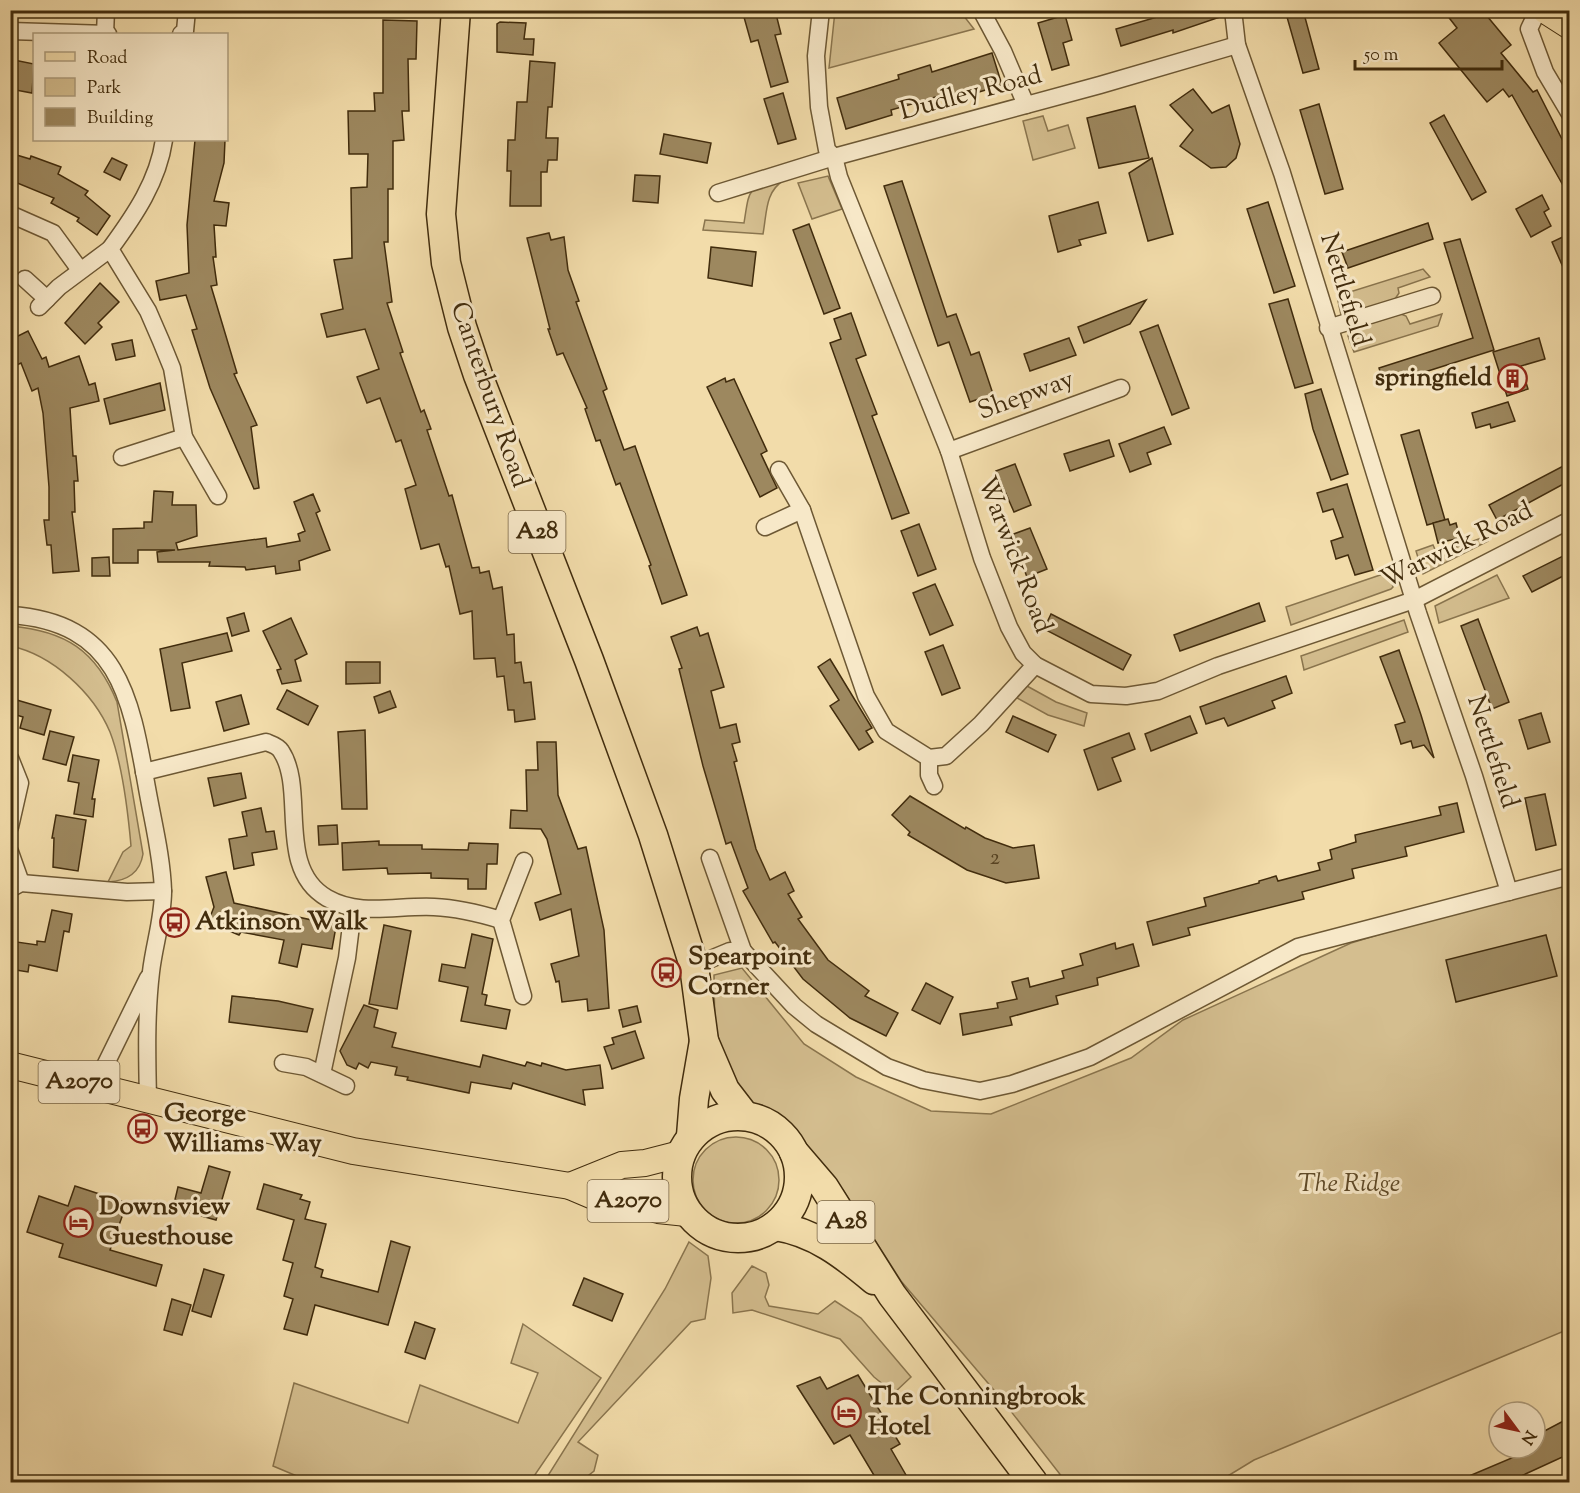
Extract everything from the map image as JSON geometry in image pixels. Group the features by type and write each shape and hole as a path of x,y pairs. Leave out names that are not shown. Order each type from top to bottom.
{"highway":[{"name":"Canterbury Road","path":"456,10 441,214 446,263 462,327 528,509 634,780 694,966 704,1041 725,1090 745,1116"},
{"name":"Canterbury Road","path":"686,1145 704,1041"},
{"path":"745,1116 765,1122 783,1134 795,1152 800,1172 798,1192 790,1211 776,1226 745,1239 728,1238 705,1229 687,1213 678,1194 676,1174 686,1145 707,1124 725,1117 745,1116"},
{"name":"A28","path":"795,1152 824,1187 892,1295 1033,1482"},
{"name":"A28","path":"776,1226 795,1229 815,1237 849,1259 892,1295"}],"main road":[{"path":"1545,10 1569,26"},
{"name":"A2070","path":"10,1065 353,1151 570,1186 603,1200 628,1201 658,1210 687,1213"},
{"name":"A2070","path":"570,1186 622,1165 645,1163 686,1145"}],"street":[{"path":"106,10 106,33"},
{"path":"182,33 185,31 187,10"},
{"name":"Warwick Road","path":"821,10 816,56 819,107 827,150 834,157 839,177 949,451 982,558 1009,627 1023,653 1035,665 1091,694 1126,696 1158,691 1218,666 1414,600 1569,520"},
{"path":"981,10 1004,51 1026,105"},
{"name":"Nettlefield","path":"1233,10 1238,45 1282,173 1328,328 1414,600 1474,776 1509,891"},
{"path":"1538,10 1530,29 1545,72 1569,114"},
{"path":"10,31 74,33"},
{"name":"Dudley Road","path":"718,193 834,157 1238,45"},
{"path":"25,279 43,303 80,270 110,249 147,193 162,157 164,141"},
{"path":"10,214 53,233 80,270"},
{"path":"110,249 148,311 172,368 184,437 218,496"},
{"path":"1328,328 1432,296"},
{"name":"Shepway","path":"949,451 1121,388"},
{"path":"122,458 184,437"},
{"path":"779,470 802,510 866,696 886,731 929,758 946,756 981,724 1035,665"},
{"path":"765,527 802,510"},
{"path":"10,615 32,616 62,624 84,637 108,662 128,699 144,772 163,891 161,922 151,972 146,1041 148,1099"},
{"path":"144,772 266,742 280,749 287,764 298,859 306,879 326,898 353,909 461,908 501,920"},
{"path":"10,758 20,783 10,826"},
{"path":"929,758 930,775 934,786"},
{"path":"10,852 16,886 127,892 163,891"},
{"path":"710,858 743,951 794,1006 816,1024 886,1067 949,1087 980,1091 1012,1084 1090,1057 1298,947 1569,876"},
{"path":"523,996 501,920 524,861"},
{"path":"322,1074 347,958 353,909"},
{"path":"694,966 730,951 743,951"},
{"path":"95,1086 151,972"},
{"path":"284,1063 322,1074 346,1086"}],"green space":[{"path":"835,11 960,11 974,29 829,68"},
{"path":"1043,116 1048,131 1068,125 1075,148 1033,160 1023,121"},
{"path":"828,176 842,209 812,219 798,183"},
{"path":"784,180 773,190 770,197 763,234 703,230 705,220 744,223 752,191 763,185"},
{"path":"1423,269 1430,277 1398,288 1399,293 1393,302 1341,315 1337,296"},
{"path":"1401,314 1406,316 1410,324 1442,314 1438,326 1354,352 1348,336 1350,330"},
{"path":"1487,536 1488,541 1423,574 1416,551 1433,545 1437,554"},
{"path":"1389,572 1393,587 1391,589 1291,625 1286,607"},
{"path":"1497,575 1509,598 1439,623 1435,606"},
{"path":"1404,620 1408,632 1304,670 1301,656"},
{"path":"11,626 47,633 76,646 88,656 109,684 117,702 143,854 139,866 126,878 108,882 123,852 131,846 121,773 110,732 93,703 70,677 41,658 11,646"},
{"path":"1027,686 1056,702 1087,713 1084,726 1048,715 1017,698"},
{"name":"The Ridge","path":"1569,881 1569,1329 1254,1460 1218,1482 1066,1482 999,1396 901,1281 843,1190 780,1120 738,1097 715,1035 714,975 742,968 804,1044 856,1077 931,1111 991,1114 1131,1058 1183,1020 1351,943 1530,889"},
{"path":"736,1137 752,1141 766,1150 775,1164 779,1180 775,1196 766,1210 752,1219 736,1223 720,1219 706,1210 697,1196 693,1180 697,1164 706,1150 720,1141"},
{"path":"689,1242 708,1256 711,1278 705,1319 691,1322 578,1442 598,1455 594,1471 580,1482 544,1482 665,1289"},
{"path":"752,1266 766,1273 769,1285 765,1297 769,1306 818,1314 835,1301 861,1318 911,1377 894,1393 874,1377 840,1339 752,1310 733,1313 732,1293"},
{"path":"523,1324 601,1378 530,1482 311,1482 273,1466 294,1383 408,1423 420,1385 518,1423 538,1373 511,1363"}],"building":[{"path":"742,10 775,10 781,34 775,35 788,82 771,87 758,40 751,42"},
{"path":"1181,10 1223,10 1223,16 1173,33 1173,30 1121,46 1116,29"},
{"path":"1285,10 1303,10 1319,69 1303,73"},
{"path":"1443,10 1482,10 1511,45 1501,53 1533,92 1537,90 1569,153 1569,196 1512,95 1509,97 1503,89 1487,102 1439,43 1457,28"},
{"path":"1065,15 1072,40 1063,43 1069,65 1052,70 1038,23"},
{"path":"383,20 417,21 416,59 408,59 409,111 402,111 404,140 393,141 393,189 388,189 388,242 384,242 392,302 387,303 403,352 400,353 421,412 424,410 431,429 427,430 449,496 452,495 472,568 479,567 480,573 489,571 493,589 502,587 507,635 514,634 515,663 521,662 524,683 531,682 535,719 515,722 514,710 508,710 504,676 497,677 495,658 474,659 472,611 460,614 449,566 446,567 439,544 421,549 405,489 416,485 401,440 396,442 380,398 367,403 357,377 379,369 365,329 327,337 321,314 343,309 334,260 352,258 351,188 367,187 368,154 349,154 348,111 375,111 374,93 383,93"},
{"path":"500,22 526,23 524,39 534,39 533,55 497,52 497,24"},
{"path":"992,53 1002,85 956,99 953,92 891,110 892,115 846,129 837,98 899,79 898,75 930,65 932,72"},
{"path":"14,60 33,64 32,93 10,89"},
{"path":"530,61 555,63 552,107 548,107 546,138 558,138 557,160 548,160 547,172 541,172 541,206 510,206 511,171 507,171 508,140 515,140 517,102 527,102"},
{"path":"1193,89 1212,113 1229,105 1240,144 1236,158 1226,167 1211,168 1180,146 1193,130 1170,105"},
{"path":"783,93 796,139 778,144 764,99"},
{"path":"1319,104 1343,189 1325,194 1300,110"},
{"path":"1135,106 1149,158 1099,168 1087,118"},
{"path":"1444,115 1486,192 1472,200 1430,123"},
{"path":"664,134 711,143 707,163 660,154"},
{"path":"195,141 225,141 224,163 214,201 229,203 226,226 214,225 216,257 213,257 217,285 211,286 237,373 234,374 257,425 251,427 259,488 254,489 210,388 192,330 197,329 186,295 160,300 156,281 189,273 187,225"},
{"path":"10,153 30,159 31,156 61,167 58,174 88,191 85,195 110,216 97,235 77,221 79,218 51,203 54,198 10,180"},
{"path":"112,158 127,165 120,180 104,172"},
{"path":"1152,158 1173,234 1148,241 1129,173"},
{"path":"635,175 660,176 658,203 633,201"},
{"path":"902,181 947,317 956,314 971,355 979,352 993,394 970,402 949,342 938,346 884,186"},
{"path":"1542,195 1549,209 1544,212 1551,226 1531,237 1516,209"},
{"path":"1098,202 1106,233 1079,240 1081,245 1058,252 1049,216"},
{"path":"1268,202 1295,286 1274,293 1247,209"},
{"path":"1428,223 1433,239 1348,268 1342,252"},
{"path":"809,224 840,308 824,314 793,230"},
{"path":"549,233 551,240 564,237 568,270 579,301 576,302 607,389 603,391 624,450 635,446 687,595 662,604 649,566 651,565 620,483 616,485 600,440 596,441 585,409 587,408 563,353 557,355 548,329 550,329 527,238"},
{"path":"1569,234 1569,281 1552,242"},
{"path":"1460,239 1494,350 1384,385 1379,368 1473,338 1444,243"},
{"path":"711,247 756,252 752,286 708,278"},
{"path":"100,283 119,302 98,323 102,327 85,344 65,323"},
{"path":"1288,299 1313,383 1295,388 1269,304"},
{"path":"1146,300 1130,324 1084,343 1078,327"},
{"path":"851,313 866,355 856,359 877,414 872,416 909,513 892,519 830,343 841,339 834,319"},
{"path":"1158,325 1189,408 1172,415 1140,332"},
{"path":"28,331 42,359 46,357 49,367 79,356 89,385 95,383 99,401 70,408 73,456 76,456 78,481 74,481 75,512 72,512 79,571 53,573 51,545 47,545 44,520 49,520 49,487 43,413 38,388 32,391 21,363 10,368 10,340"},
{"path":"1069,338 1076,355 1030,371 1024,354"},
{"name":"springfield","path":"1539,338 1545,359 1521,366 1528,389 1507,396 1493,352"},
{"path":"132,340 135,356 116,360 112,344"},
{"path":"725,378 726,382 734,379 767,451 761,454 777,488 760,497 707,387"},
{"path":"160,383 165,410 110,424 104,399"},
{"path":"1321,389 1348,474 1331,480 1313,429 1305,394"},
{"path":"1508,402 1515,421 1491,428 1490,424 1476,428 1472,413"},
{"path":"1164,427 1171,444 1147,453 1151,464 1130,472 1119,444"},
{"path":"1419,430 1445,520 1427,525 1401,435"},
{"path":"1109,440 1114,456 1070,471 1064,454"},
{"path":"1569,463 1569,481 1497,520 1489,505"},
{"path":"1015,464 1031,505 1014,512 996,471"},
{"path":"1347,484 1373,570 1355,575 1348,555 1336,559 1331,541 1343,537 1333,509 1323,512 1317,493"},
{"path":"154,491 173,492 172,505 196,505 197,536 176,543 178,550 266,538 267,547 300,541 298,534 305,531 294,502 313,494 320,511 316,513 330,550 299,561 300,570 276,574 275,566 246,570 245,567 209,566 210,562 158,562 157,552 175,550 138,550 138,563 113,563 113,529 144,528 144,522 152,522"},
{"path":"1448,519 1450,525 1456,523 1460,538 1438,543 1433,523"},
{"path":"919,524 936,569 918,576 901,531"},
{"path":"1030,528 1047,569 1027,577 1011,535"},
{"path":"1565,555 1569,573 1532,592 1523,576"},
{"path":"109,557 110,576 92,576 92,558"},
{"path":"935,584 953,625 930,635 913,593"},
{"path":"1259,603 1265,621 1180,651 1174,635"},
{"path":"244,613 249,631 232,636 227,618"},
{"path":"1051,614 1131,655 1123,670 1044,629"},
{"path":"291,618 307,654 295,660 301,681 282,684 277,670 281,669 263,631"},
{"path":"1478,619 1509,702 1492,709 1461,626"},
{"path":"697,627 700,636 708,633 724,687 711,691 720,728 736,724 740,742 732,744 737,761 734,762 756,849 770,880 785,872 794,891 788,894 802,917 798,919 828,960 869,991 865,996 898,1013 886,1036 850,1018 803,979 775,942 773,943 743,891 748,888 731,842 726,844 703,766 679,669 682,668 671,637"},
{"path":"227,633 232,651 182,663 190,708 171,711 160,649"},
{"path":"943,645 960,688 942,695 925,652"},
{"path":"1399,650 1434,758 1424,745 1413,748 1411,741 1401,744 1395,725 1405,722 1380,657"},
{"path":"830,659 872,728 866,731 873,742 859,750 830,706 839,700 818,667"},
{"path":"346,662 380,662 380,683 346,684"},
{"path":"1286,676 1292,693 1272,701 1275,708 1228,726 1224,718 1206,724 1200,707"},
{"path":"287,690 318,706 308,725 277,709"},
{"path":"390,691 396,707 379,713 374,697"},
{"path":"241,695 249,724 224,731 216,702"},
{"path":"10,698 51,710 44,735 20,728 23,717 10,713"},
{"path":"1541,713 1550,742 1528,749 1519,720"},
{"path":"1013,716 1056,735 1048,752 1006,732"},
{"path":"1190,716 1197,733 1151,751 1145,734"},
{"path":"365,730 367,809 342,809 338,732"},
{"path":"50,731 74,737 66,765 43,759"},
{"path":"1129,733 1135,749 1112,758 1121,781 1098,790 1084,750"},
{"path":"537,742 556,742 558,795 578,849 586,847 604,930 609,1008 588,1011 587,999 562,1002 559,981 556,982 551,964 579,956 571,909 540,920 535,903 561,894 547,839 541,829 510,828 511,810 527,811 526,770 538,770"},
{"path":"73,755 99,760 92,799 95,799 93,817 74,814 79,783 68,781"},
{"path":"241,773 246,798 214,806 208,778"},
{"path":"1545,794 1556,845 1536,850 1525,798"},
{"path":"910,796 965,829 966,827 985,838 1013,848 1034,845 1039,878 1006,883 967,870 908,835 910,832 892,815"},
{"path":"1457,803 1464,832 1405,847 1407,856 1352,869 1354,878 1302,892 1304,899 1188,928 1190,935 1153,945 1147,922 1206,906 1204,898 1259,883 1259,881 1276,876 1278,881 1320,870 1318,863 1332,859 1330,850 1356,842 1355,835 1441,815 1439,807"},
{"path":"261,808 266,832 274,831 277,849 252,853 254,865 234,869 229,839 247,836 242,812"},
{"path":"56,815 86,820 78,871 53,867 54,838 52,838"},
{"path":"337,825 338,844 319,845 318,826"},
{"path":"379,841 379,845 422,845 422,849 468,850 469,843 498,844 497,864 487,864 486,889 468,889 468,879 431,878 431,873 388,874 387,868 343,870 342,843"},
{"path":"226,872 234,903 321,922 321,918 337,921 332,949 302,944 297,967 279,963 284,940 241,932 239,935 208,922 214,907 206,877"},
{"path":"52,910 72,914 69,932 64,931 57,971 29,965 28,972 10,969 10,941 37,945 37,941 45,942"},
{"path":"384,925 411,931 397,1009 369,1004"},
{"path":"472,934 493,939 482,994 487,995 485,1005 510,1010 506,1029 461,1021 468,987 439,981 442,964 465,968"},
{"path":"1546,935 1557,976 1456,1002 1446,960"},
{"path":"1115,943 1116,949 1133,944 1139,966 1097,978 1098,985 1056,996 1058,1004 1010,1017 1012,1025 963,1035 960,1014 998,1008 997,1003 1017,999 1012,982 1028,978 1030,987 1064,978 1062,971 1083,965 1080,954"},
{"path":"926,983 953,997 940,1024 912,1010"},
{"path":"232,996 278,1001 313,1009 307,1032 229,1022"},
{"path":"364,1005 378,1010 374,1027 396,1033 392,1047 480,1067 483,1055 525,1066 527,1062 541,1066 542,1063 566,1070 600,1065 603,1088 583,1090 585,1105 513,1083 511,1089 471,1082 469,1093 407,1080 408,1077 395,1075 397,1067 371,1062 368,1068 359,1063 356,1069 347,1065 340,1051"},
{"path":"637,1006 641,1022 623,1027 619,1010"},
{"path":"635,1031 644,1058 612,1069 604,1047 614,1044 612,1038"},
{"path":"209,1166 230,1172 216,1220 173,1208 178,1187 201,1193"},
{"path":"264,1184 302,1195 300,1199 310,1202 305,1219 326,1224 315,1267 323,1270 321,1277 378,1292 391,1241 410,1247 388,1325 315,1305 307,1335 284,1329 293,1299 284,1296 293,1263 283,1260 294,1220 257,1209"},
{"path":"75,1186 127,1203 110,1250 162,1265 156,1286 59,1257 63,1244 27,1232 39,1196 68,1206"},
{"path":"204,1269 224,1275 211,1317 192,1311"},
{"path":"584,1278 623,1294 612,1321 573,1305"},
{"path":"172,1299 191,1305 182,1335 164,1330"},
{"path":"415,1322 435,1329 425,1359 405,1352"},
{"name":"The Conningbrook Hotel","path":"858,1375 900,1444 891,1449 910,1482 878,1482 850,1435 834,1444 797,1386 820,1377 827,1389"},
{"path":"1569,1418 1569,1454 1521,1476 1523,1479 1514,1482 1455,1482 1507,1460 1547,1460 1547,1430"}],"place":[{"name":"springfield","path":"1513,378"},
{"name":"Atkinson Walk","path":"174,922"},
{"name":"Spearpoint Corner","path":"667,972"},
{"name":"George Williams Way","path":"143,1129"},
{"name":"Downsview Guesthouse","path":"78,1222"},
{"name":"The Conningbrook Hotel","path":"847,1412"}]}
